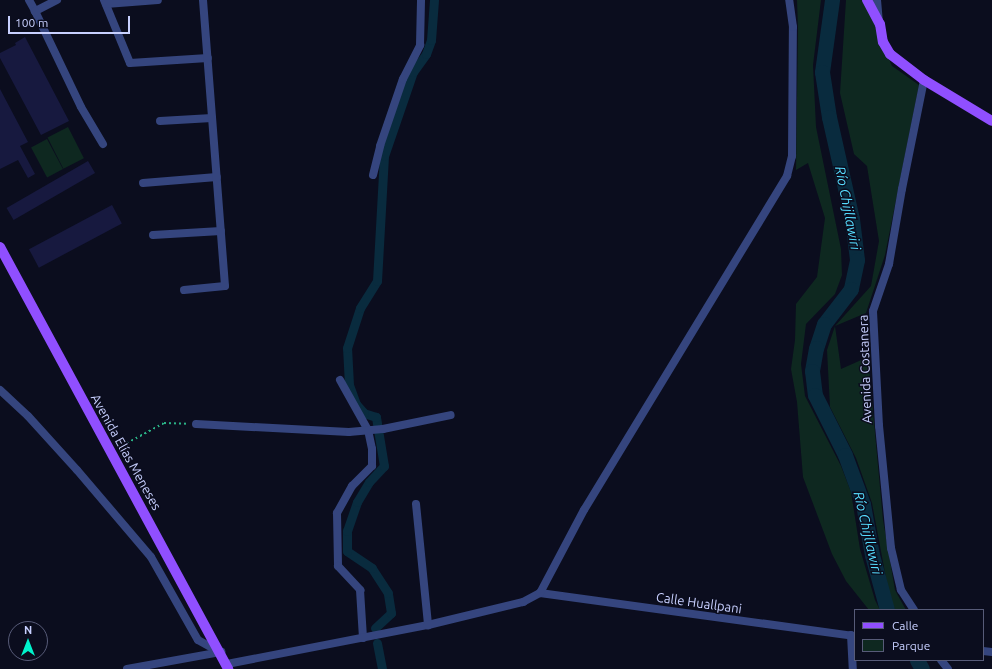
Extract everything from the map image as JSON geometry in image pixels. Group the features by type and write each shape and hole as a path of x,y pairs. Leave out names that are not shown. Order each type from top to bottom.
{"main road":[{"path":"867,0 880,24 883,42 890,54 924,80 992,121"},
{"name":"Avenida Elías Meneses","path":"0,247 228,667"}],"street":[{"path":"29,0 81,107 103,144"},
{"path":"35,11 57,0"},
{"path":"158,0 105,2 130,63 208,58"},
{"path":"184,290 225,286 203,0"},
{"path":"373,175 380,146 403,79 420,45 421,0"},
{"path":"228,667 428,625 523,602 540,592 584,510 787,176 792,156 792,27 789,0"},
{"path":"877,0 880,24"},
{"name":"Avenida Costanera","path":"913,609 901,590 891,548 879,426 873,311 889,264 902,189 924,80"},
{"path":"160,122 212,118"},
{"path":"143,183 217,177"},
{"path":"153,235 221,232"},
{"path":"340,380 371,430 372,466 352,486 337,513 338,566 360,590 363,638"},
{"path":"0,390 28,416 77,470 151,557 198,640 221,652"},
{"path":"196,424 349,432 383,429 451,415"},
{"path":"416,504 428,625"},
{"name":"Calle Huallpani","path":"540,592 853,636"},
{"path":"853,636 853,669"},
{"path":"127,669 221,652"},
{"path":"942,661 948,669"}],"path":[{"path":"111,451 164,423 196,424"}],"green space":[{"path":"797,0 821,0 813,65 816,127 841,249 842,275 835,294 806,324 801,364 805,396 841,466 851,492 860,549 875,600 880,609 868,609 846,581 832,554 803,477 797,402 791,369 795,340 796,304 817,277 825,218 808,163 796,170"},
{"path":"846,0 867,0 879,36 892,66 919,85 885,255 866,313 835,326 871,286 879,241 867,166 854,154 840,93"},
{"path":"68,127 84,158 63,169 48,137"},
{"path":"47,139 63,169 47,177 31,147"},
{"path":"835,326 841,369 868,357 883,520 895,590 905,609 895,609 889,594 872,503 856,458 830,407 827,350"}],"building":[{"path":"25,37 69,121 41,135 0,58 0,53 16,45 15,43"},
{"path":"0,89 28,142 20,146 35,174 28,178 18,160 0,169"},
{"path":"88,161 95,173 14,220 7,208"},
{"path":"112,205 122,224 39,268 29,249"}],"waterway":[{"path":"375,628 391,613 388,593 372,568 347,551 347,531 357,502 369,482 384,466 376,417 364,413 356,404 349,385 347,348 360,308 377,281 384,156 413,72 426,54 431,40 434,0"},
{"name":"Río Chijllawiri","path":"832,0 822,72 829,117 852,219 857,260 851,289 824,324 816,348 812,371 815,395 845,455 863,504 872,555 887,609"},
{"path":"377,643 382,669"},
{"name":"Río Chijllawiri","path":"918,661 922,669"}]}
